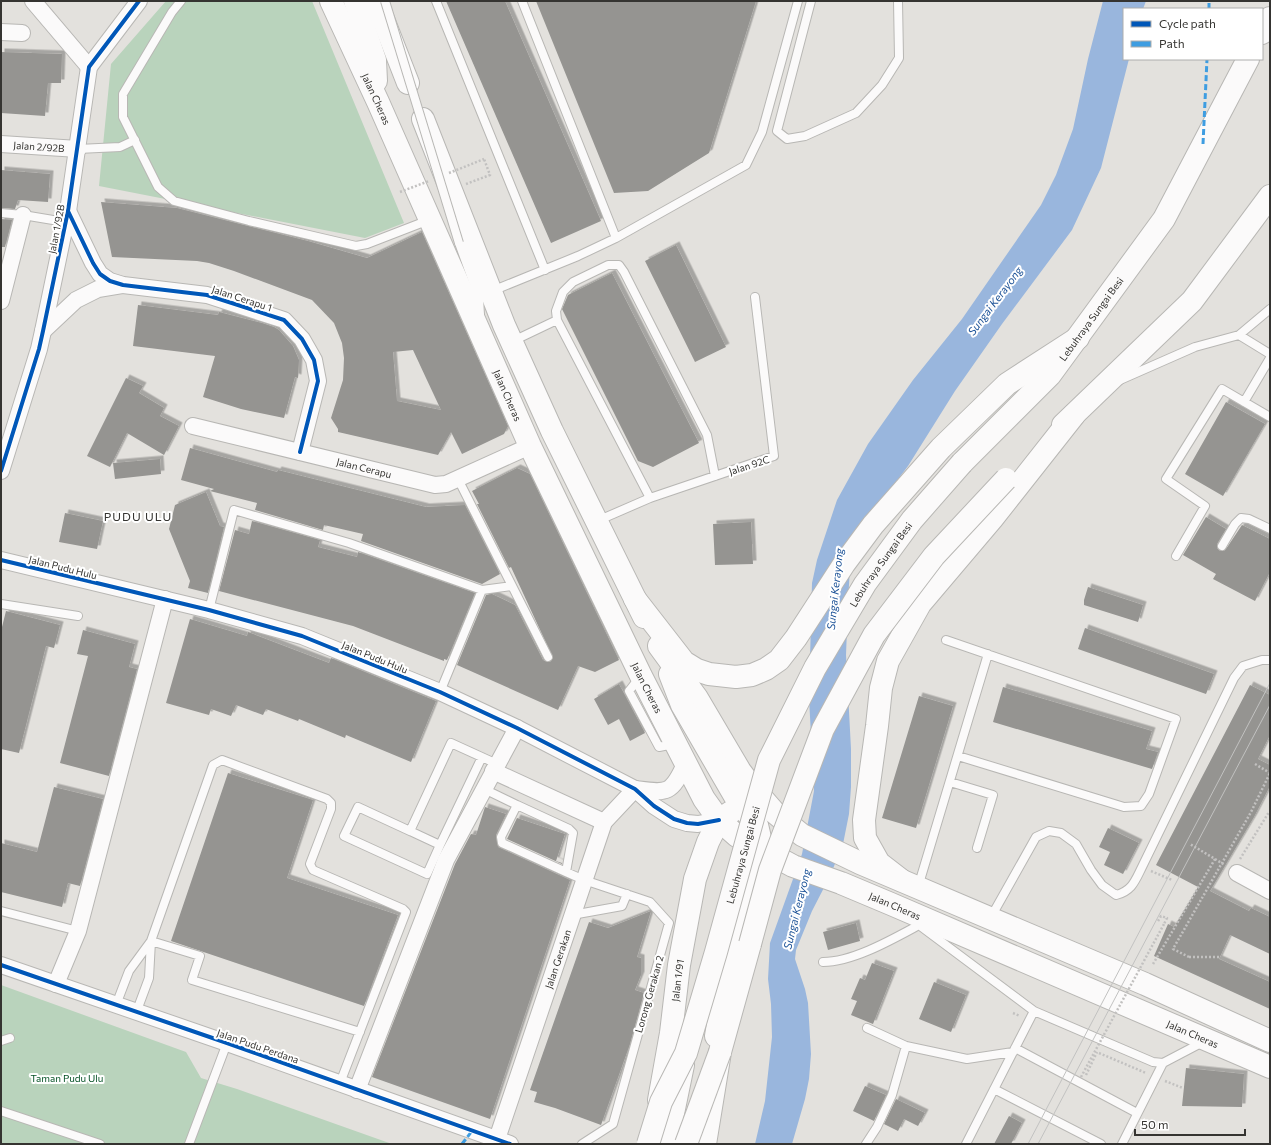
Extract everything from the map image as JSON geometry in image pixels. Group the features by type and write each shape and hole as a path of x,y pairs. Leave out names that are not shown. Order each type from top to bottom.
{"main road":[{"name":"Jalan Cheras","path":"331,1 378,102 530,446 685,764 704,799 719,820 737,836 790,864 891,904 923,922 1208,1040 1267,1070"},
{"path":"355,1 375,60 378,102"},
{"path":"382,5 451,190 491,291 552,431 658,646 682,705 740,805 757,825 760,838 760,848 729,958 700,1144"},
{"path":"1263,31 1270,18"},
{"name":"Lebuhraya Sungai Besi","path":"648,1144 662,1102 686,1053 716,952 769,760 815,668 865,584 912,520 962,463 1050,375 1164,218 1247,60"},
{"path":"686,1144 720,1052 770,870 823,729 874,636 934,556 1006,479 1192,301 1270,196"},
{"path":"635,599 684,662 697,670 709,674 736,677 752,676 766,669 779,660 796,638 844,564 873,525 941,448 1007,384 1078,338"},
{"path":"910,884 879,864 865,838 864,820 881,688 888,661 920,604 992,518 1074,415"},
{"path":"658,646 697,698 740,771 775,813 802,836 860,863 1145,984 1270,1042"},
{"path":"719,820 740,805 761,798"},
{"name":"Jalan 1/91","path":"648,1144 662,1085 671,1033 679,965 695,878 708,842 719,820"},
{"path":"751,878 768,868 790,864"},
{"path":"705,1144 720,1052"},
{"path":"665,1144 670,1128 686,1053"}],"street":[{"path":"33,1 89,67"},
{"name":"Jalan 1/92B","path":"1,471 37,357 43,331 78,149 89,67 139,1"},
{"path":"1,32 22,33"},
{"name":"Jalan 2/92B","path":"1,144 78,149"},
{"path":"1,301 23,215"},
{"name":"Jalan Cerapu 1","path":"66,217 100,274 110,282 123,285 207,295 284,320 302,339 314,360 318,381 300,452"},
{"path":"43,331 76,300 98,289 123,285"},
{"name":"Jalan Cerapu","path":"193,426 434,485 446,484 530,446"},
{"name":"Jalan Pudu Hulu","path":"1,560 209,610 302,636 440,692 517,728 635,789 654,806 674,820 698,824 719,820"},
{"path":"56,984 78,931 165,600"},
{"path":"357,1090 446,860 517,728"},
{"name":"Jalan Pudu Hulu","path":"635,789 660,792 672,788 678,780 685,764"},
{"path":"495,768 604,822"},
{"name":"Jalan Gerakan","path":"502,1142 572,915 604,822 635,789"},
{"path":"1238,868 1270,891"},
{"name":"Jalan Pudu Perdana","path":"1,965 502,1142"}],"lane":[{"path":"182,1 172,12 123,94 123,117 158,187 174,201 356,246 367,244 430,220"},
{"path":"436,1 544,270"},
{"path":"522,1 616,238"},
{"path":"491,291 544,270 616,238 746,165 762,132 798,1"},
{"path":"811,1 777,131 787,139 805,136 856,113 882,85 899,58 898,1"},
{"path":"382,5 459,243 479,298 481,336"},
{"path":"78,149 120,147 134,140"},
{"path":"1,213 66,217"},
{"path":"459,243 508,333 557,320"},
{"path":"650,498 557,320 556,311 563,292 574,282 608,265 619,265 624,272 707,435 715,476"},
{"name":"Jalan 92C","path":"597,521 650,498 774,456 754,297"},
{"path":"1102,388 1195,347 1239,335 1270,309"},
{"path":"1239,335 1270,354"},
{"path":"1244,402 1270,358"},
{"path":"1176,556 1205,506 1166,479 1222,389 1270,417"},
{"path":"458,479 548,656"},
{"path":"209,610 234,510 349,543 482,590 512,586"},
{"path":"1222,546 1234,524 1241,518 1249,519 1270,529"},
{"path":"440,692 482,590"},
{"path":"1,604 78,616"},
{"path":"946,640 1176,719 1149,794 1141,806 1124,807 958,756"},
{"path":"910,884 950,782 988,654"},
{"path":"990,918 1036,837 1049,832 1061,833 1076,844 1091,870 1102,885 1116,895 1124,893 1130,888 1142,867 1234,678 1243,666 1262,660 1270,660"},
{"path":"410,831 452,743 482,757 495,768"},
{"path":"440,845 358,807 344,836 426,874 440,845 482,757"},
{"path":"136,1013 149,978 151,941 213,765 222,760 327,799 331,803 331,808 310,864 311,868 403,909 406,912 340,1084"},
{"path":"950,782 993,795 977,848"},
{"path":"484,789 569,829 573,833 566,872"},
{"name":"Lorong Gerakan 2","path":"517,805 501,836 502,843 584,880 650,902 669,923 613,1124 582,1144"},
{"path":"572,915 622,906 627,894"},
{"path":"1,911 78,931"},
{"path":"823,962 844,959 888,942 923,922 1034,1011 1153,1062 1163,1063 1208,1040"},
{"path":"116,1005 129,971 151,941"},
{"path":"151,941 200,956 192,980 360,1032"},
{"path":"966,1144 1034,1011"},
{"path":"867,1028 906,1046 967,1059 1014,1050 1137,1113"},
{"path":"1,1041 10,1038"},
{"path":"188,1144 228,1044"},
{"path":"866,1144 877,1126 892,1094 906,1046"},
{"path":"1122,1144 1163,1063"},
{"path":"994,1089 1101,1144"},
{"path":"1,1110 100,1144"}],"path":[{"path":"451,190 490,175 484,160"},
{"path":"1220,957 1189,957 1173,948 1251,812 1270,773 1255,764"},
{"path":"1238,868 1270,812"},
{"path":"1153,964 1215,859 1190,844"},
{"path":"1142,867 1172,880"},
{"path":"1158,921 1161,916 1167,918 1082,1077 1085,1078 1098,1052 1183,1088"}],"green space":[{"path":"166,1 312,1 404,223 365,238 99,186 111,64"},
{"name":"Taman Pudu Ulu","path":"1,985 186,1052 201,1078 237,1089 392,1144 1,1144"}],"water":[{"name":"Sungai Kerayong","path":"1103,1 1146,1 1143,8 1123,8 1123,60 1129,60 1101,168 1072,230 1002,324 955,391 908,466 880,503 850,567 846,655 851,749 849,814 843,844 830,876 812,911 796,950 795,959 808,1003 811,1054 809,1079 792,1144 755,1144 765,1101 772,1037 771,1004 768,979 770,943 802,854 814,791 809,698 812,583 817,560 837,500 868,444 913,380 962,319 1041,205 1056,175 1073,129 1088,59"}],"building":[{"path":"446,1 505,1 601,221 551,243"},
{"path":"536,1 756,1 709,153 648,191 614,193"},
{"path":"1,52 62,54 61,83 48,83 45,116 1,113"},
{"path":"1,170 50,174 48,202 18,200 15,209 1,208"},
{"path":"101,202 177,208 308,241 367,258 422,232 508,426 504,434 462,454 451,432 438,455 338,432 338,429 331,418 343,380 344,358 342,343 334,323 312,300 209,263 197,261 112,257","holes":["413,350 441,410 397,401 393,352"]},
{"path":"1,219 12,220 5,247 1,247"},
{"path":"676,245 726,347 695,362 645,261"},
{"path":"612,273 699,443 653,467 638,461 562,309 568,295"},
{"path":"138,305 218,315 219,312 262,323 279,330 293,346 299,360 298,378 295,377 284,418 241,409 203,397 215,356 133,346"},
{"path":"126,378 143,386 139,393 164,408 160,416 179,426 164,455 127,433 110,467 87,456"},
{"path":"1226,402 1265,424 1223,496 1185,474"},
{"path":"190,448 277,472 278,470 426,507 465,505 500,574 482,584 361,541 363,534 324,525 323,530 255,510 257,503 210,491 214,489 181,480"},
{"path":"160,459 161,474 115,479 113,463"},
{"path":"517,468 530,474 619,660 595,672 578,666 558,710 457,665 486,595 492,594 515,605 543,660 550,662 553,658 511,567 509,568 472,491"},
{"path":"206,492 220,526 224,527 208,593 188,588 190,581 169,529 175,505"},
{"path":"65,513 103,521 97,549 59,542"},
{"path":"1206,517 1226,529 1217,544 1217,548 1220,551 1224,551 1226,549 1242,525 1270,539 1270,572 1255,601 1213,579 1216,574 1183,555"},
{"path":"252,521 320,540 318,547 357,557 358,552 475,593 447,660 444,659 444,661 353,626 219,591 235,530 249,534"},
{"path":"751,522 753,564 715,565 713,524"},
{"path":"1088,587 1143,605 1138,622 1084,605"},
{"path":"6,611 60,625 54,648 46,646 19,753 1,749 1,631"},
{"path":"190,619 247,636 248,632 329,663 331,658 436,701 411,762 346,735 345,738 299,719 298,721 266,709 263,715 236,705 231,716 211,709 209,715 166,703"},
{"path":"1085,628 1214,674 1206,694 1078,649"},
{"path":"83,630 135,644 129,667 137,669 109,776 60,763 88,656 77,654"},
{"path":"619,684 645,733 630,741 619,719 608,725 594,699"},
{"path":"1250,685 1270,695 1270,735 1258,759 1270,765 1270,786 1254,817 1210,891 1249,911 1251,908 1270,917 1270,954 1230,935 1219,959 1270,982 1270,1009 1154,956 1168,924 1174,927 1198,887 1156,865"},
{"path":"1003,687 1152,731 1146,749 1158,752 1152,769 993,722"},
{"path":"919,696 953,706 916,828 882,818"},
{"path":"228,773 313,800 287,878 398,915 364,1006 171,941"},
{"path":"54,787 103,799 80,886 68,883 62,907 1,892 1,843 37,852"},
{"path":"485,807 506,814 496,835 498,847 570,880 490,1119 372,1077 455,864 471,834 476,835"},
{"path":"517,818 565,834 556,861 562,864 507,839"},
{"path":"1108,828 1139,843 1123,874 1104,865 1110,852 1099,847"},
{"path":"651,911 637,957 641,958 641,975 635,990 644,993 630,1044 601,1125 534,1102 537,1092 530,1090 589,922 608,928"},
{"path":"856,923 860,941 828,950 823,932"},
{"path":"872,963 894,971 873,1024 851,1015 857,1001 851,999 860,978 865,980"},
{"path":"934,982 966,995 951,1032 919,1019"},
{"path":"1186,1068 1244,1074 1242,1107 1182,1106"},
{"path":"865,1086 886,1095 874,1121 853,1111"},
{"path":"896,1099 925,1113 918,1126 904,1119 898,1131 884,1124"},
{"path":"1009,1116 1022,1123 1011,1144 994,1144"}],"tram line":[{"path":"1028,1144 1270,683"},
{"path":"1038,1144 1270,705"}],"marked path":[{"path":"1209,1 1209,8"},
{"path":"1203,144 1207,60"},
{"path":"462,1144 472,1131"}],"cycle path":[{"path":"1,471 39,349 43,331 68,211 89,67 139,1"},
{"path":"68,211 93,263 100,274 110,281 123,285 207,295 284,320 302,339 314,360 318,381 300,452"},
{"path":"1,560 209,610 302,636 440,692 517,728 635,789 654,806 674,819 687,823 698,824 719,820"},
{"path":"1,965 227,1043 510,1144"}],"district":[{"name":"PUDU ULU","path":"138,517"}]}
